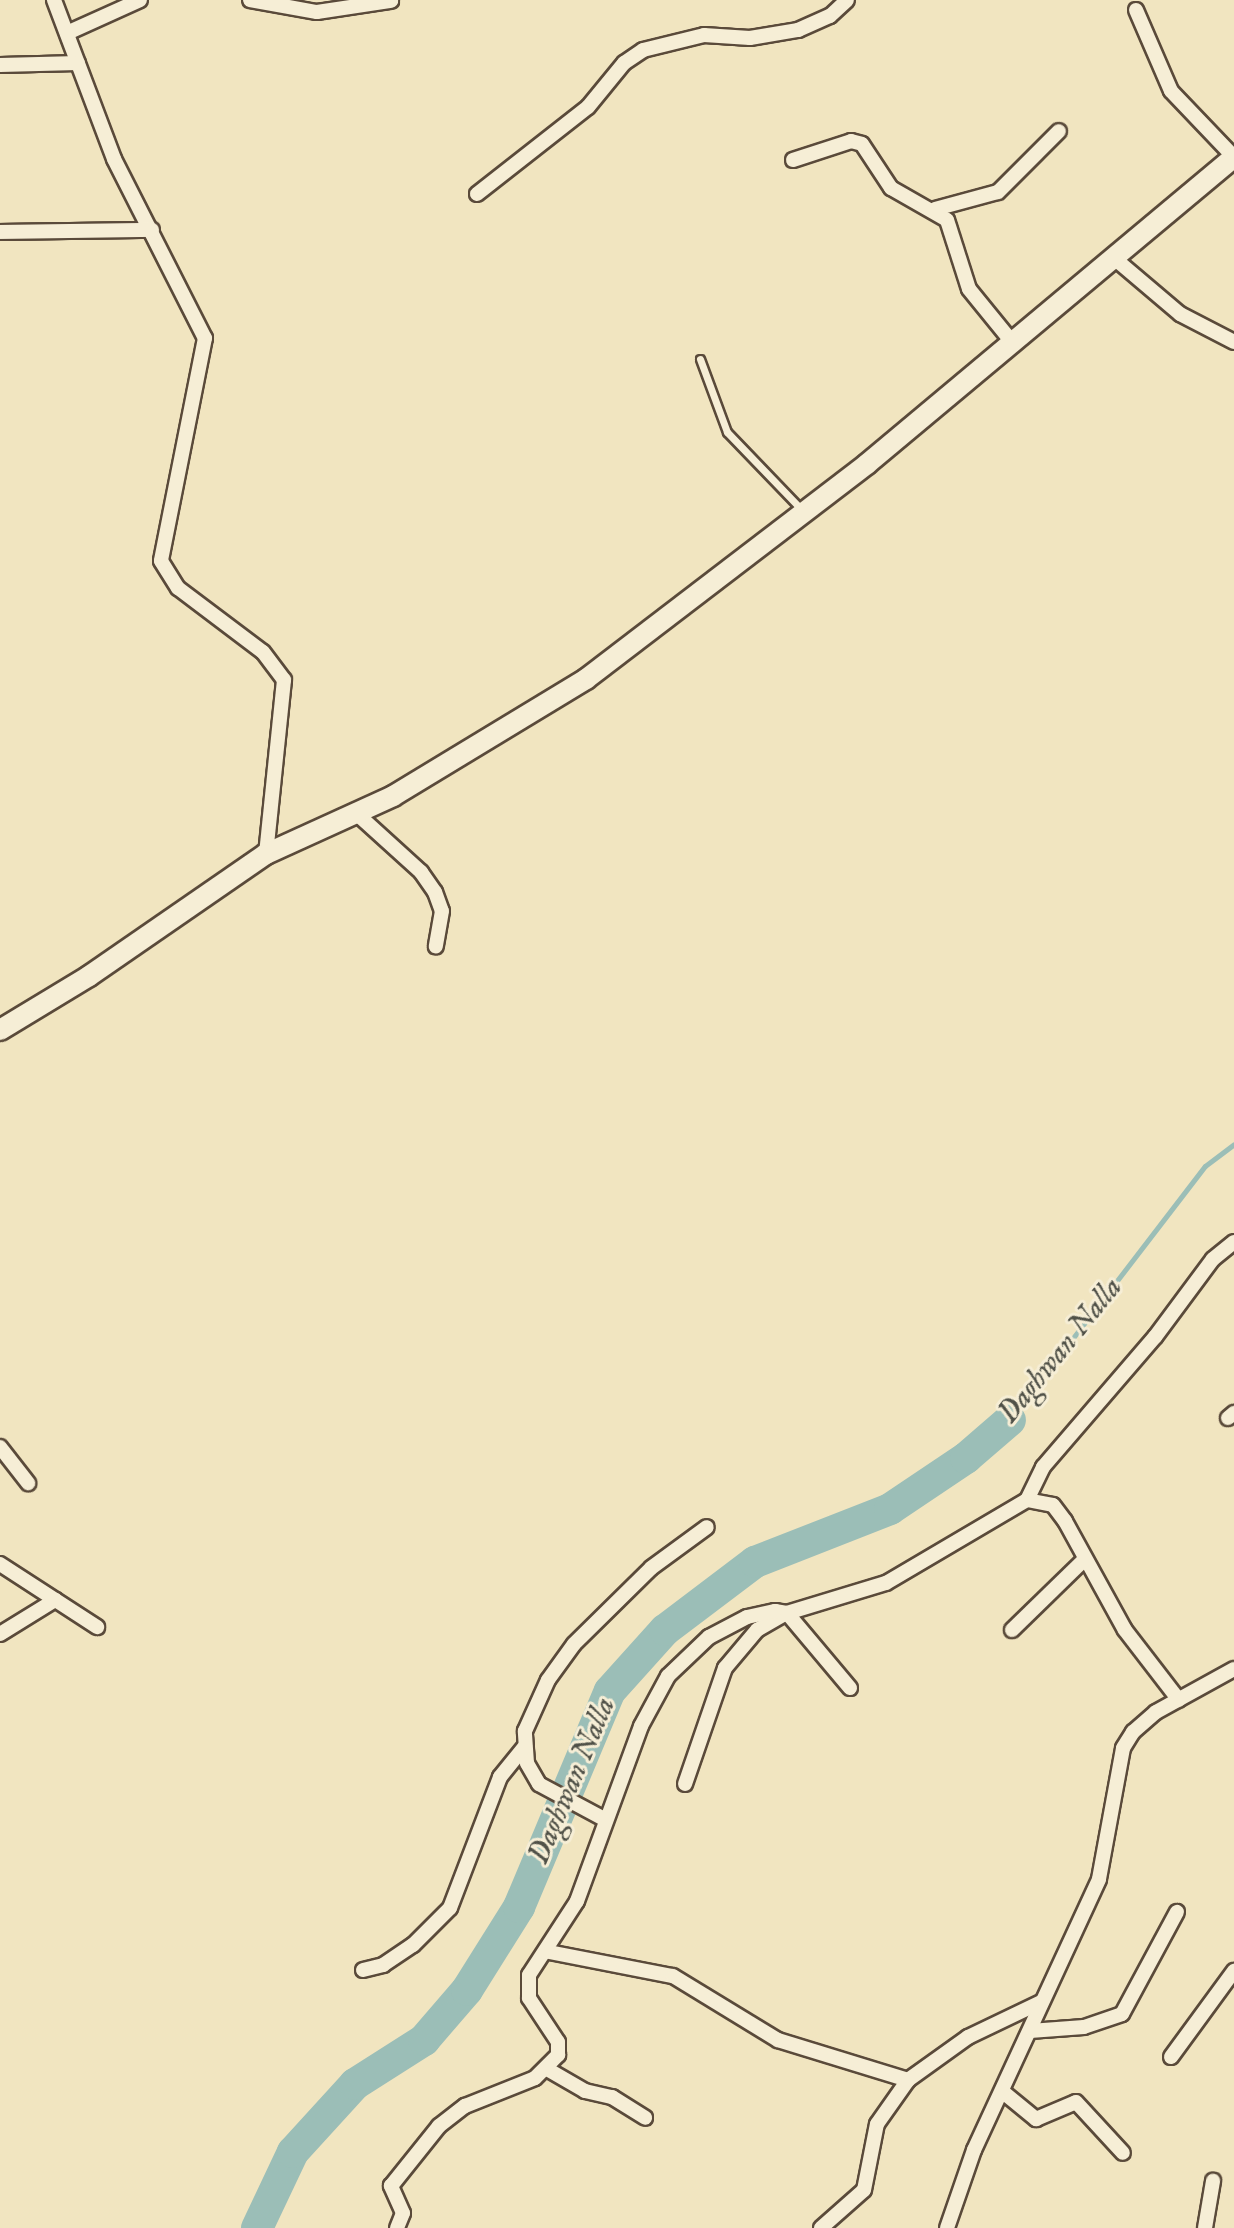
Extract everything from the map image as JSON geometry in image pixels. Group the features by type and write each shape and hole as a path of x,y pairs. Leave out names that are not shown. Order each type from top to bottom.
{"street":[{"path":"54,0 114,159 205,338 205,357 161,561 178,588 263,652 284,680 266,854"},
{"path":"67,33 140,0"},
{"path":"250,0 317,12 391,1"},
{"path":"477,194 580,114 624,63 643,50 704,35 750,38 798,30 830,16 847,0"},
{"path":"0,1030 100,969 266,854 356,813 562,695 803,512 1234,157 1171,91 1136,10"},
{"path":"0,65 78,63"},
{"path":"935,209 957,199 998,192 1059,131"},
{"path":"793,160 857,141 897,193 935,209 955,236 969,289 1012,342"},
{"path":"0,232 152,230"},
{"path":"1114,258 1180,314 1234,342"},
{"path":"356,813 421,872 435,892 442,911 436,946"},
{"path":"397,2228 403,2213 391,2186 439,2126 465,2106 547,2069 558,2055 558,2042 527,1990 529,1975 549,1952 577,1901 647,1712 682,1660 709,1637 747,1617 787,1613 886,1583 1027,1500 1043,1467 1155,1337 1213,1259 1234,1242"},
{"path":"0,1447 28,1483"},
{"path":"1027,1500 1053,1505 1125,1630 1179,1700"},
{"path":"363,1970 383,1965 413,1945 450,1908 500,1777 525,1746 534,1707 574,1644 651,1568 707,1527"},
{"path":"1012,1630 1083,1561"},
{"path":"0,1564 97,1627"},
{"path":"0,1634 55,1600"},
{"path":"787,1613 850,1688"},
{"path":"685,1784 725,1668 757,1630 787,1613"},
{"path":"947,2228 974,2150 1099,1879 1123,1748 1146,1720 1234,1669"},
{"path":"525,1746 532,1775 548,1791 606,1820"},
{"path":"1030,2031 1084,2027 1122,2014 1177,1912"},
{"path":"549,1952 673,1976 778,2040 908,2080"},
{"path":"1171,2057 1234,1971"},
{"path":"821,2228 864,2190 877,2124 908,2080 968,2037 1041,2002"},
{"path":"547,2069 585,2091 612,2097 645,2118"},
{"path":"1003,2092 1036,2119 1076,2102 1123,2153"},
{"path":"1205,2228 1213,2181"}],"lane":[{"path":"700,359 727,432 803,512"}],"waterway":[{"name":"Daghwan Nalla","path":"1010,1420 1205,1166 1234,1144"},
{"name":"Daghwan Nalla","path":"257,2228 293,2152 355,2084 424,2040 467,1990 519,1907 610,1691 665,1630 755,1562 890,1509 966,1458 1010,1420"}]}
